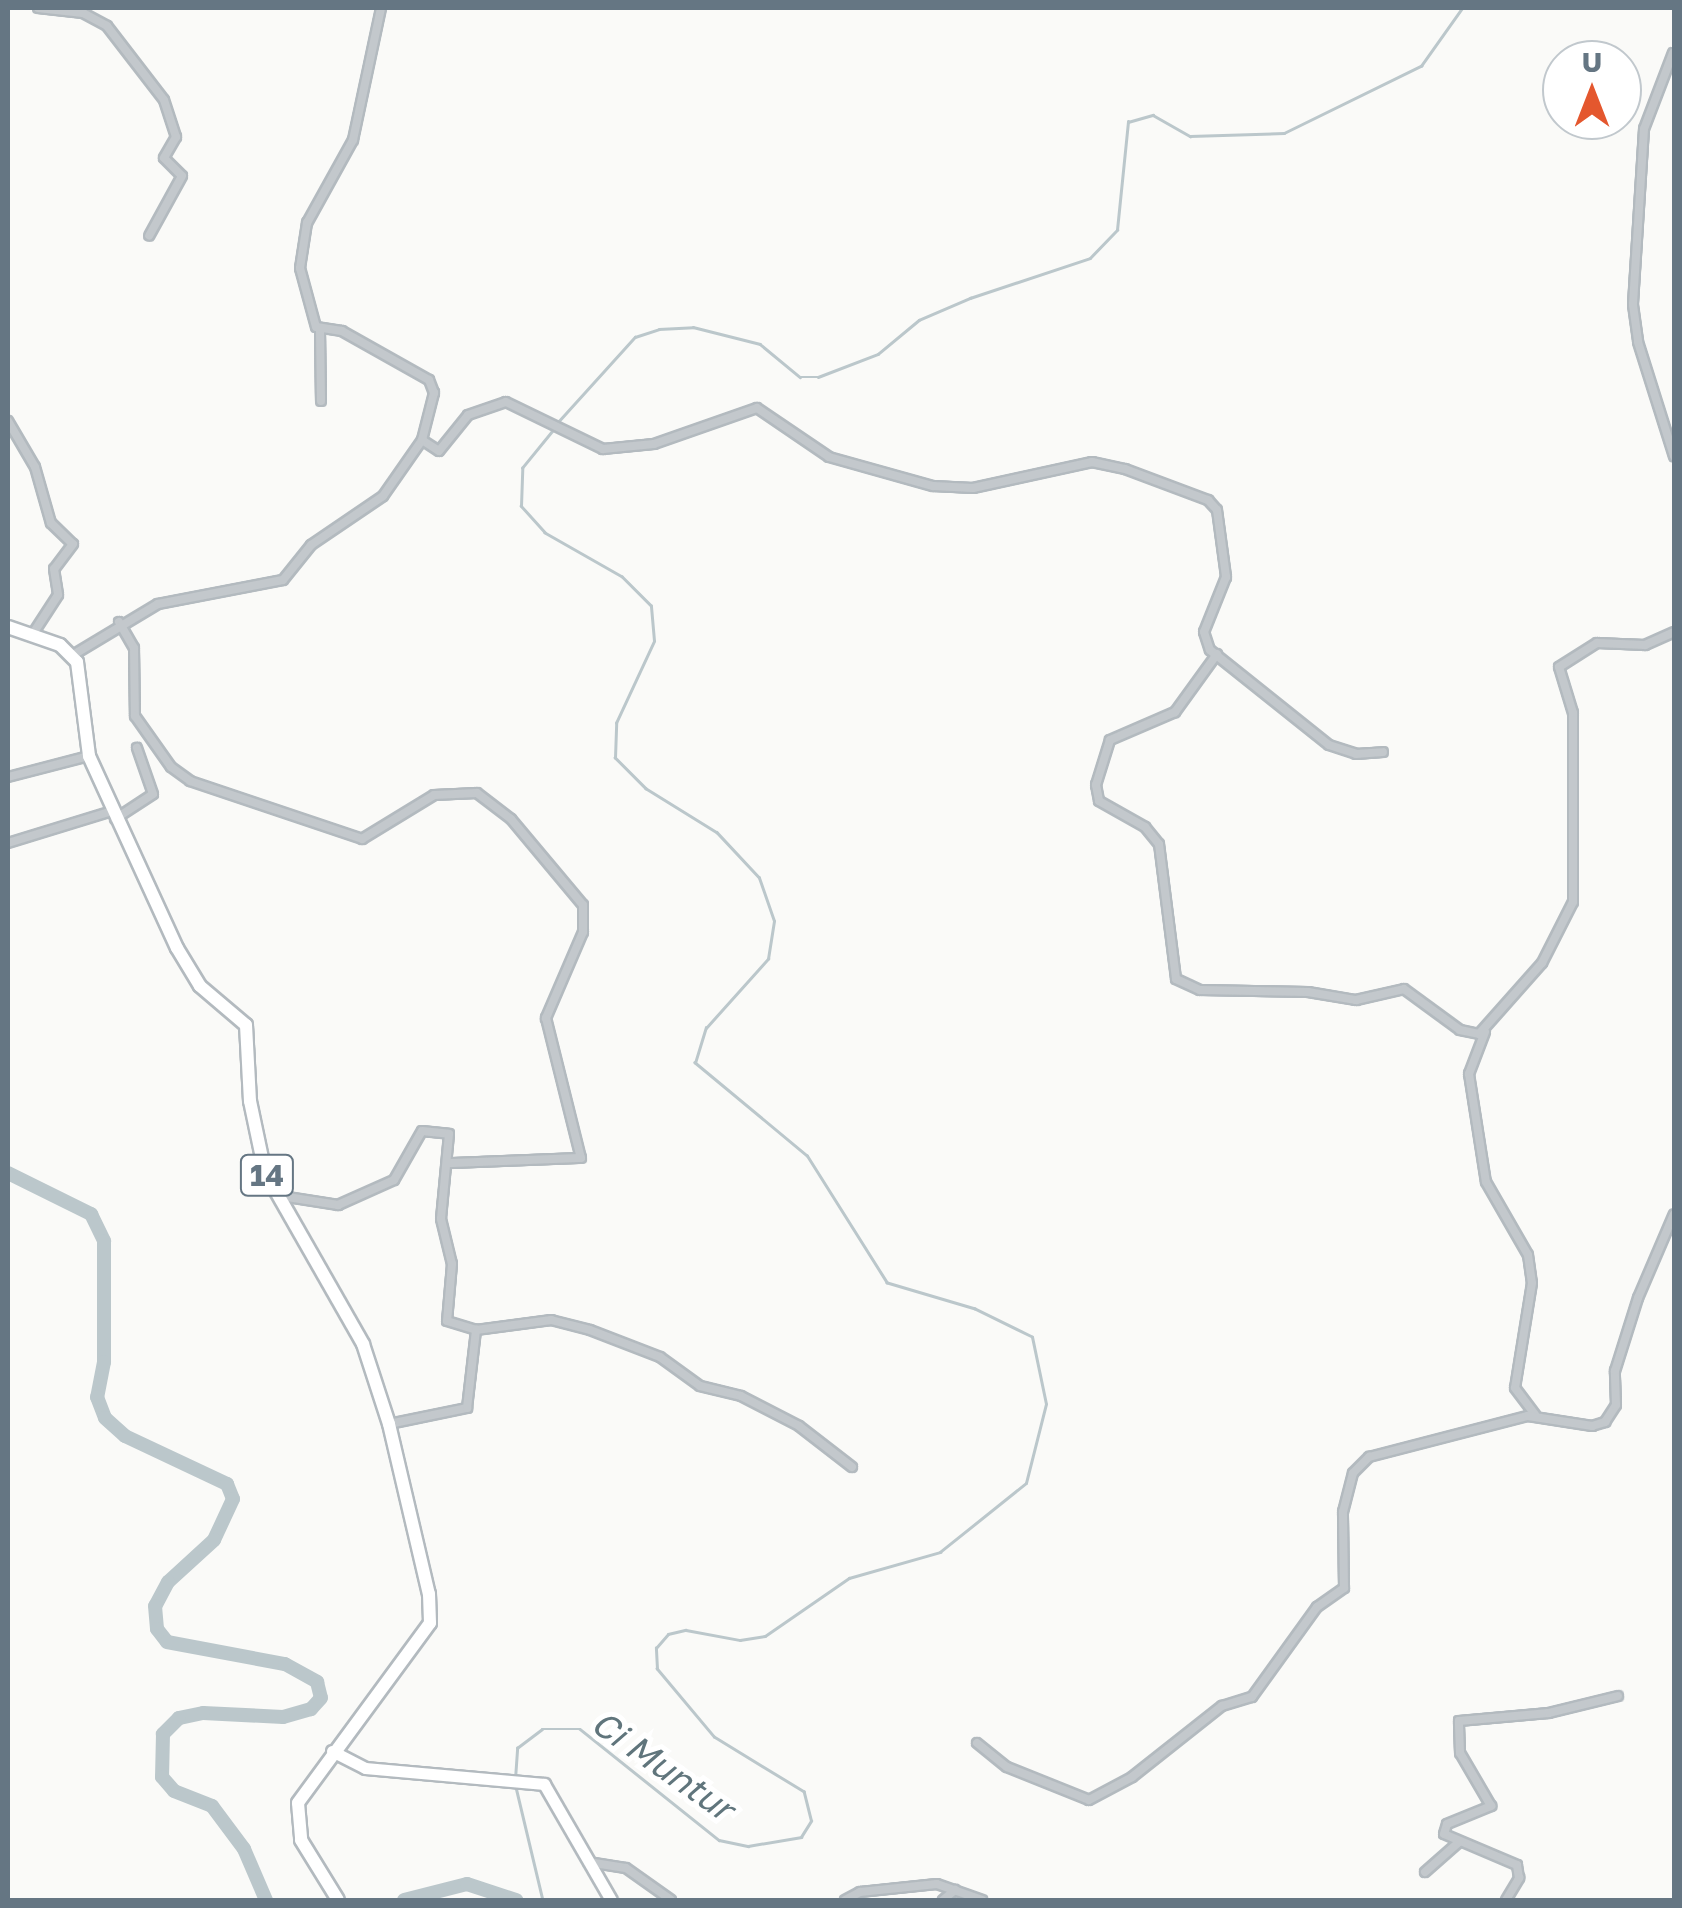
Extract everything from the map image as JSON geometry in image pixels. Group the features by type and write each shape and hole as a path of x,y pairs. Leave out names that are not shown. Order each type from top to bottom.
{"highway":[{"path":"8,627 73,654"},
{"name":"14","path":"73,654 82,678 88,756 200,986 246,1026 254,1137 276,1194 363,1344 389,1424 430,1622 406,1662 332,1751 298,1803 296,1821 338,1900"}],"main road":[{"path":"332,1751 365,1768 533,1781 553,1794 611,1900"}],"street":[{"path":"38,8 99,20 125,43 164,100 176,137 164,158 182,176 149,236"},
{"path":"321,401 320,330 306,300 301,245 352,140 382,8"},
{"path":"1673,53 1644,129 1633,305 1639,347 1674,456"},
{"path":"73,654 119,622 186,596 283,580 311,546 382,496 422,440 434,392 425,375 342,332 320,330"},
{"path":"422,440 439,450 468,416 488,404 506,402 539,414 582,444 654,444 757,408 818,452 922,485 973,488 1092,462 1125,469 1208,500 1217,510 1226,577 1204,636 1217,654 1329,745 1356,754 1382,752"},
{"path":"8,421 35,467 52,523 73,544 54,569 58,595 32,635"},
{"path":"119,622 134,648 135,716 171,767 190,781 362,839 434,795 477,793 511,819 582,906 583,932 546,1018 580,1158 450,1164"},
{"path":"1535,1415 1516,1388 1532,1283 1528,1255 1486,1182 1469,1074 1484,1032 1542,963 1573,902 1573,713 1558,667 1597,643 1644,645 1674,632"},
{"path":"1217,654 1175,712 1110,740 1096,785 1099,801 1145,827 1158,844 1176,978 1200,990 1308,992 1356,1000 1404,989 1466,1033 1484,1032"},
{"path":"8,843 114,815 152,794 137,748"},
{"path":"8,777 88,756"},
{"path":"276,1194 327,1208 390,1184 425,1130 451,1135 441,1219 452,1264 445,1318 476,1330 547,1320 590,1330 660,1357 700,1386 741,1396 799,1426 852,1467"},
{"path":"977,1743 1007,1767 1080,1800 1132,1777 1222,1706 1252,1697 1317,1607 1342,1591 1343,1512 1359,1464 1428,1437 1535,1415 1597,1426 1615,1410 1615,1370 1674,1214"},
{"path":"389,1424 468,1408 476,1330"},
{"path":"1506,1900 1520,1874 1517,1864 1446,1836 1444,1827 1491,1806 1460,1753 1459,1721 1549,1713 1618,1696"},
{"path":"1425,1872 1459,1842"},
{"path":"588,1862 626,1868 671,1900"},
{"path":"845,1900 860,1892 937,1884 982,1900"},
{"path":"943,1900 955,1890"}],"waterway":[{"name":"Ci Muntur","path":"557,423 635,337 659,329 693,327 760,344 800,377 818,377 878,354 919,320 970,298 1090,258 1117,230 1128,122 1153,115 1190,136 1284,133 1421,66 1462,8"},
{"name":"Ci Muntur","path":"515,1779 517,1748 542,1729 580,1729 719,1840 748,1846 801,1837 811,1821 804,1792 714,1737 657,1669 656,1648 668,1634 686,1630 740,1640 765,1636 849,1578 940,1552 1026,1483 1046,1404 1032,1337 975,1309 887,1283 807,1156 695,1063 706,1028 768,959 774,921 759,878 717,833 646,789 615,758 616,723 654,641 651,606 622,577 545,533 521,506 522,468 553,430"},
{"path":"8,1173 91,1214 104,1241 104,1362 97,1397 105,1418 125,1436 227,1484 233,1499 214,1540 168,1582 155,1606 157,1629 167,1642 285,1664 317,1682 321,1698 311,1709 283,1717 203,1713 179,1718 163,1734 162,1777 174,1791 212,1806 244,1849 266,1900"},
{"name":"Ci Muntur","path":"516,1787 543,1900"},
{"path":"404,1900 467,1884 516,1900"}]}
